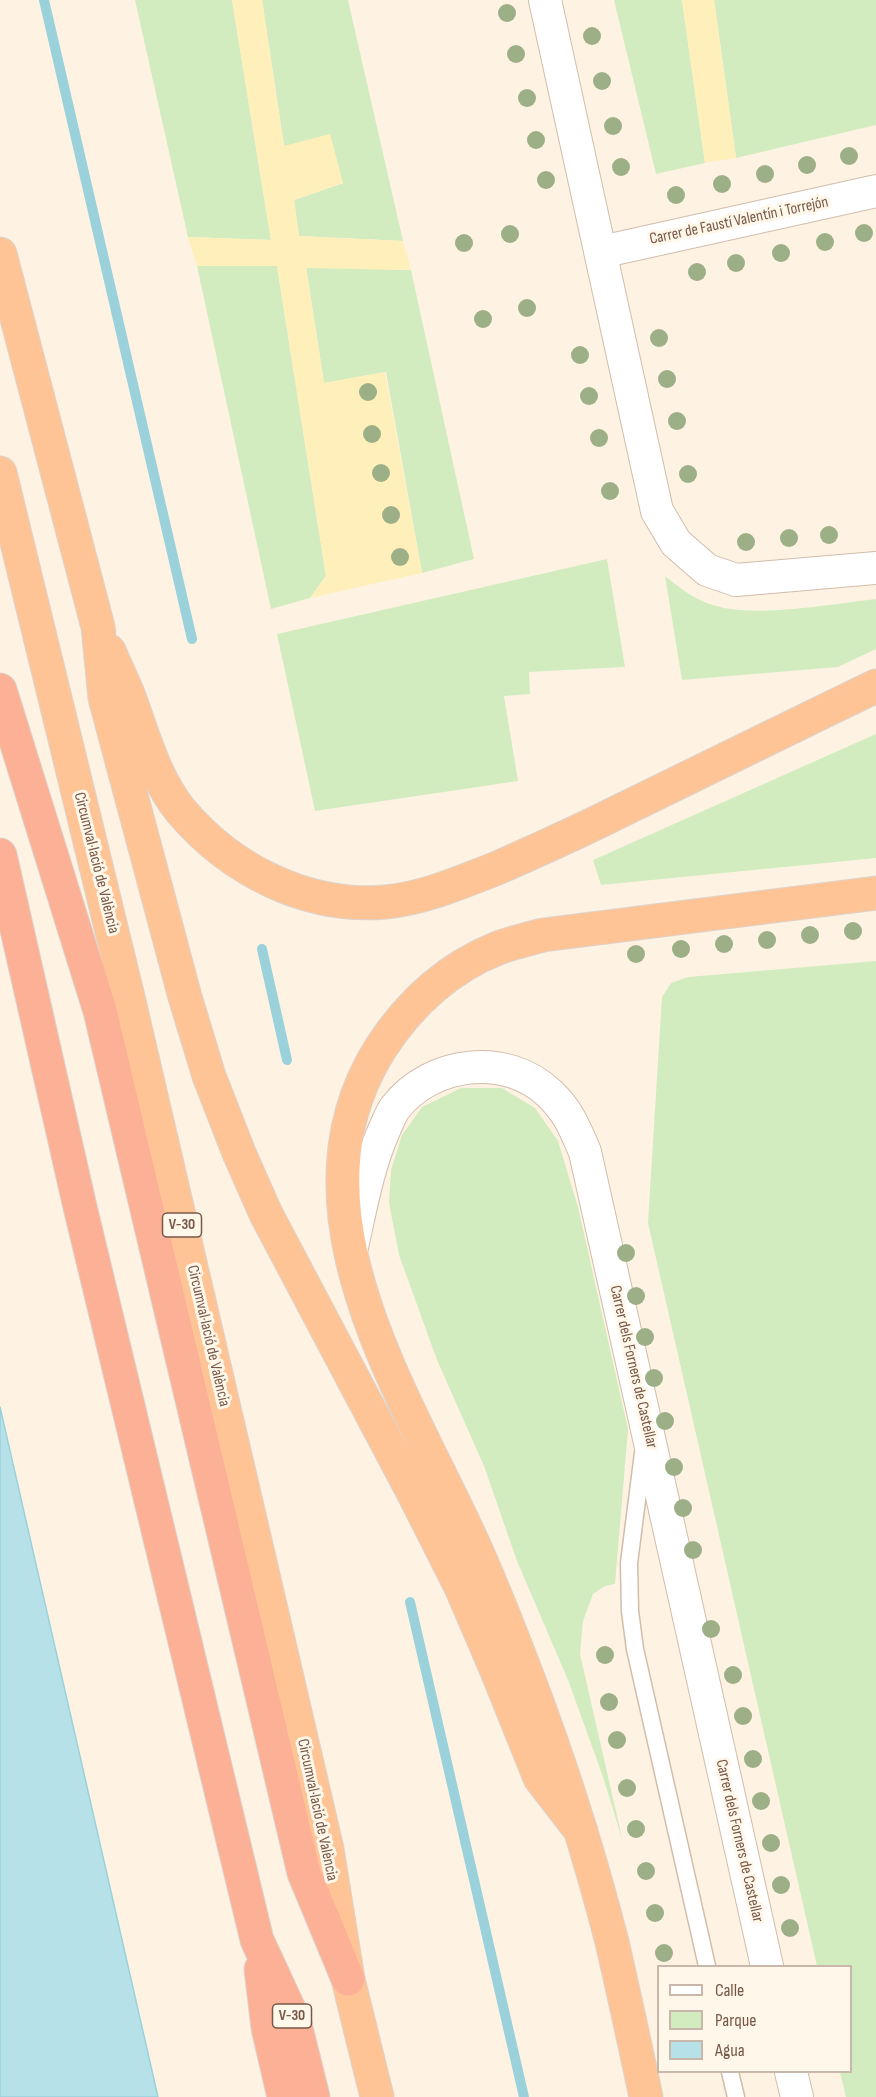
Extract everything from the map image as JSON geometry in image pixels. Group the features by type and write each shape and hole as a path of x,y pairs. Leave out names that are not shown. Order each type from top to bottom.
{"highway":[{"path":"0,254 98,627 105,698 175,963 209,1076 239,1153 282,1245 414,1494 460,1587 540,1778 581,1831"},
{"name":"Circumval·lació de València","path":"0,473 127,993 327,1849 348,1979 377,2097"},
{"path":"98,627 127,691 156,769 180,809 211,843 250,871 290,889 337,901 385,902 425,895 465,881 552,844 876,686"},
{"path":"0,690 100,1011 304,1873 348,1979"},
{"name":"V-30","path":"0,855 82,1219 257,1940 294,2020 313,2097"},
{"path":"646,2097 611,1941 581,1831 529,1679 467,1529 388,1369 365,1308 342,1202 343,1151 352,1108 369,1067 396,1025 418,1000 470,962 499,948 543,935 876,893"},
{"path":"257,1940 268,2028 284,2097"}],"street":[{"path":"545,0 657,511 676,543 707,570 736,580 876,568"},
{"name":"Carrer de Faustí Valentín i Torrejón","path":"601,252 876,191"},
{"name":"Carrer dels Forners de Castellar","path":"351,1251 375,1151 394,1108 415,1089 440,1074 461,1068 478,1066 501,1068 537,1083 550,1093 570,1117 585,1152 767,1965"},
{"path":"791,2073 797,2097"}],"lane":[{"path":"646,1422 642,1473 629,1563 630,1611 635,1649 706,1965"},
{"path":"730,2073 736,2097"}],"green space":[{"path":"135,0 232,0 271,240 188,237"},
{"path":"262,0 348,0 403,241 299,236 294,200 343,183 284,146"},
{"path":"614,0 682,0 705,163 656,174"},
{"path":"714,0 876,0 876,125 736,158"},
{"path":"197,266 277,266 326,576 310,598 271,609"},
{"path":"306,267 411,270 474,559 422,573 386,372 324,383"},
{"path":"607,559 625,667 529,672 530,694 504,696 518,781 315,811 277,634"},
{"path":"665,576 701,601 725,608 767,611 876,599 876,649 838,667 682,680"},
{"path":"876,734 876,858 601,885 593,860"},
{"path":"876,961 876,2097 846,2097 840,2073 852,2073 852,1965 817,1965 648,1223 662,997 671,983 688,977"},
{"path":"461,1088 502,1088 535,1108 558,1141 578,1207 628,1429 615,1584 605,1586 593,1594 583,1621 580,1654 623,1842 603,1777 568,1680 517,1561 484,1466 437,1360 399,1255 389,1203 391,1170 402,1135 422,1107"}],"sand":[{"path":"232,0 262,0 284,146 330,134 343,183 294,200 299,236 403,241 411,270 306,268 324,383 385,372 422,573 310,598 326,576 277,266 197,266 188,237 271,240"},
{"path":"682,0 714,0 736,158 705,163"}],"water":[{"path":"0,1407 158,2097 0,2097"}],"waterway":[{"path":"44,0 192,639"},
{"path":"262,949 287,1060"},
{"path":"410,1602 524,2097"}]}
